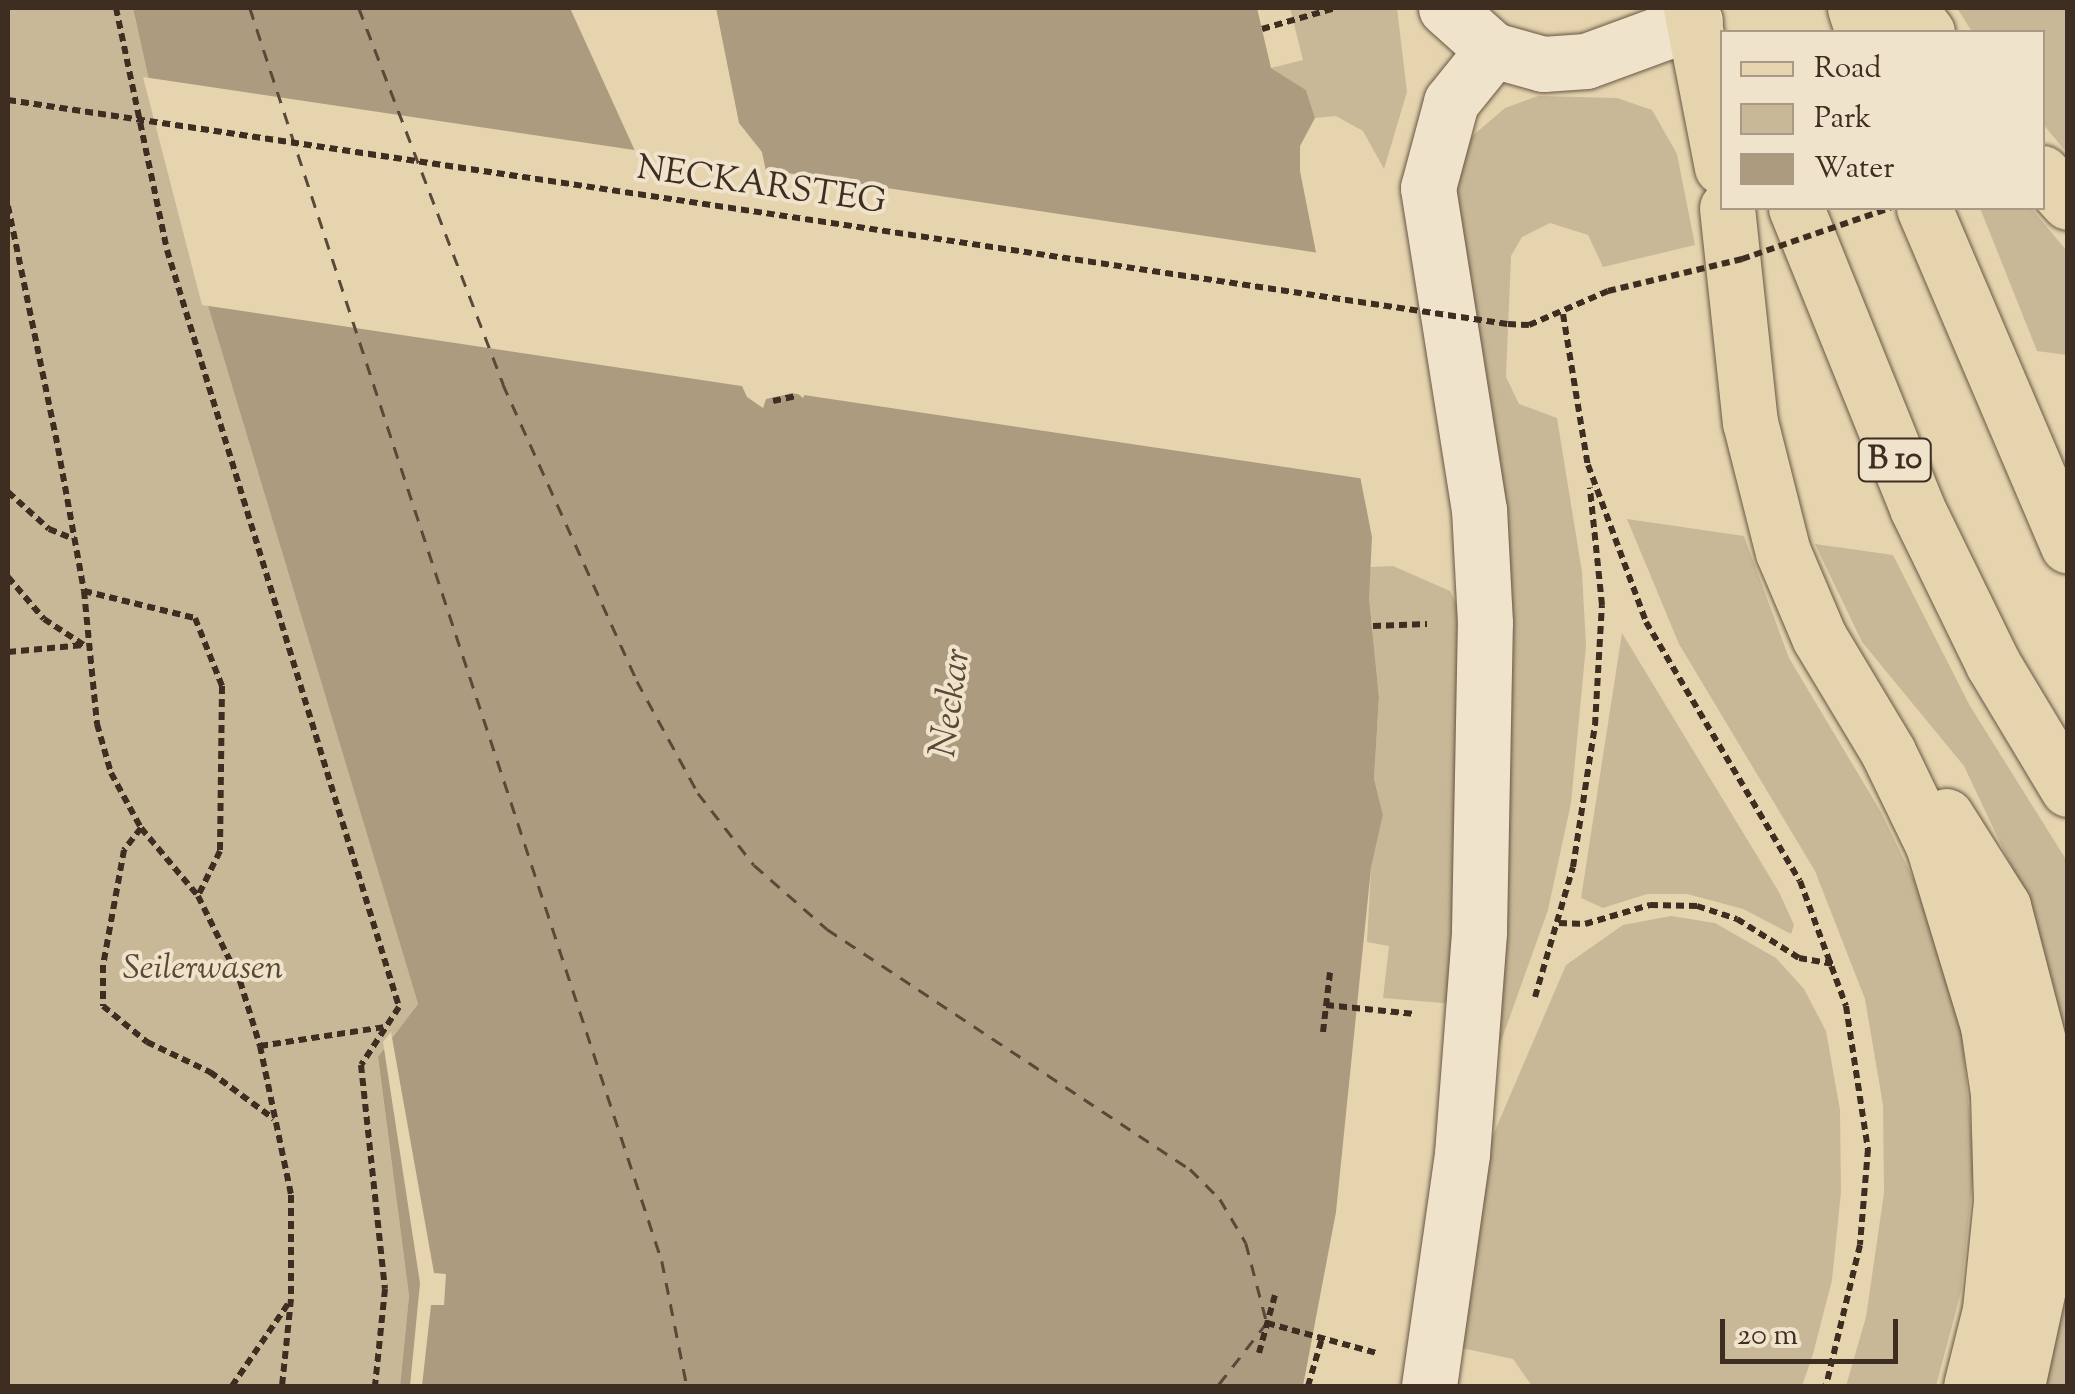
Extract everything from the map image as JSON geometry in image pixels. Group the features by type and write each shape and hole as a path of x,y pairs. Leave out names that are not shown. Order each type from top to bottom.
{"main road":[{"path":"1908,8 1925,30"},
{"path":"1707,17 1720,147"},
{"path":"2045,176 2068,202"},
{"path":"1727,210 1742,365 1761,476 1796,584 1947,878 1988,1026 2001,1201 1990,1310 1972,1386"},
{"name":"B 10","path":"1797,210 1881,429 1934,544 1993,664 2068,789"},
{"path":"1925,210 2068,546"},
{"path":"1862,707 1980,863 2023,967 2046,1098 2048,1187 2041,1275 2017,1386"}],"street":[{"path":"1446,8 1494,50 1566,65 1707,17"},
{"path":"1430,1386 1455,1218 1479,930 1485,622 1479,510 1428,188 1451,102 1494,50"}],"path":[{"path":"116,8 166,250 398,1007 361,1065 385,1289 375,1386"},
{"path":"1262,29 1336,8"},
{"name":"NECKARSTEG","path":"8,100 1507,324 1529,325 1563,314 1608,291 1742,259 1884,210"},
{"path":"8,206 84,591 85,645 111,773 141,828 198,896 240,981 260,1046 291,1195 291,1299 282,1386"},
{"path":"1533,1002 1560,922 1586,800 1602,653 1588,465 1563,314"},
{"path":"774,402 796,396"},
{"path":"1588,465 1646,622 1726,765 1792,865 1833,964 1858,1057 1868,1149 1860,1246 1826,1386"},
{"path":"8,492 50,529 74,539"},
{"path":"8,577 44,619 85,645"},
{"path":"84,591 195,618 222,686 220,852 198,896"},
{"path":"1373,626 1448,624"},
{"path":"8,652 85,645"},
{"path":"141,828 124,850 103,965 103,1006 147,1042 210,1072 275,1120"},
{"path":"1560,922 1585,924 1650,905 1696,906 1737,919 1800,958 1833,964"},
{"path":"1323,1032 1330,972"},
{"path":"1326,1005 1382,1010"},
{"path":"260,1046 385,1027"},
{"path":"1259,1353 1275,1295"},
{"path":"232,1386 291,1299"},
{"path":"1267,1324 1382,1354"},
{"path":"1308,1386 1326,1339"}],"green space":[{"name":"Seilerwasen","path":"8,8 133,8 174,193 418,1004 378,1058 409,1296 400,1386 8,1386"},
{"path":"1290,8 1397,8 1407,92 1384,169 1363,131 1336,116 1315,118 1306,90 1271,68 1303,60"},
{"path":"1957,8 2067,8 2067,153 2045,126 2045,30 1971,30"},
{"path":"1538,96 1617,98 1652,110 1677,154 1695,245 1603,267 1588,235 1550,223 1522,237 1511,256 1506,377 1519,404 1557,418 1582,572 1586,646 1571,803 1548,910 1494,1061 1451,193 1471,137 1505,108"},
{"path":"1981,210 2033,210 2067,251 2067,355 2037,351"},
{"path":"1627,519 1744,536 1789,658 1881,812 1925,903 1962,1034 1974,1167 1961,1292 1936,1386 1846,1386 1866,1317 1884,1193 1883,1105 1865,999 1815,871 1679,644"},
{"path":"1815,544 1893,555 1970,706 2067,861 2067,1107 2023,891 1964,766 1862,642"},
{"path":"1393,566 1450,591 1461,613 1455,1004 1383,998 1389,946 1367,942 1371,868 1383,815 1374,779 1379,697 1368,588 1370,567"},
{"path":"1622,633 1779,892 1794,925 1791,934 1743,909 1687,894 1647,894 1603,908 1581,898"},
{"path":"1671,916 1715,923 1776,958 1804,989 1826,1031 1840,1110 1841,1192 1832,1280 1813,1354 1802,1386 1532,1386 1513,1359 1457,1347 1476,1175 1566,965 1623,925"},
{"path":"2067,1199 2067,1386 2035,1386"}],"water":[{"name":"Neckar","path":"133,8 570,8 747,397 763,408 766,399 796,392 803,398 810,385 762,152 739,123 716,8 1257,8 1271,68 1306,90 1315,118 1300,146 1300,171 1372,537 1369,598 1379,697 1374,779 1383,815 1371,868 1336,1212 1303,1386 400,1386 409,1296 378,1057 418,1004 174,193"}],"pier":[{"path":"143,77 641,151 748,387 202,305"},
{"path":"761,169 1319,253 1365,479 777,391 796,387 801,393 805,386"},
{"path":"391,1032 434,1273 446,1274 444,1305 431,1305 422,1386 410,1386 420,1283 383,1042"}],"ferry route":[{"path":"250,8 662,1261 687,1386"},
{"path":"359,8 503,384 637,681 698,793 754,865 827,929 1190,1169 1220,1199 1246,1243 1267,1323 1218,1386"}]}
